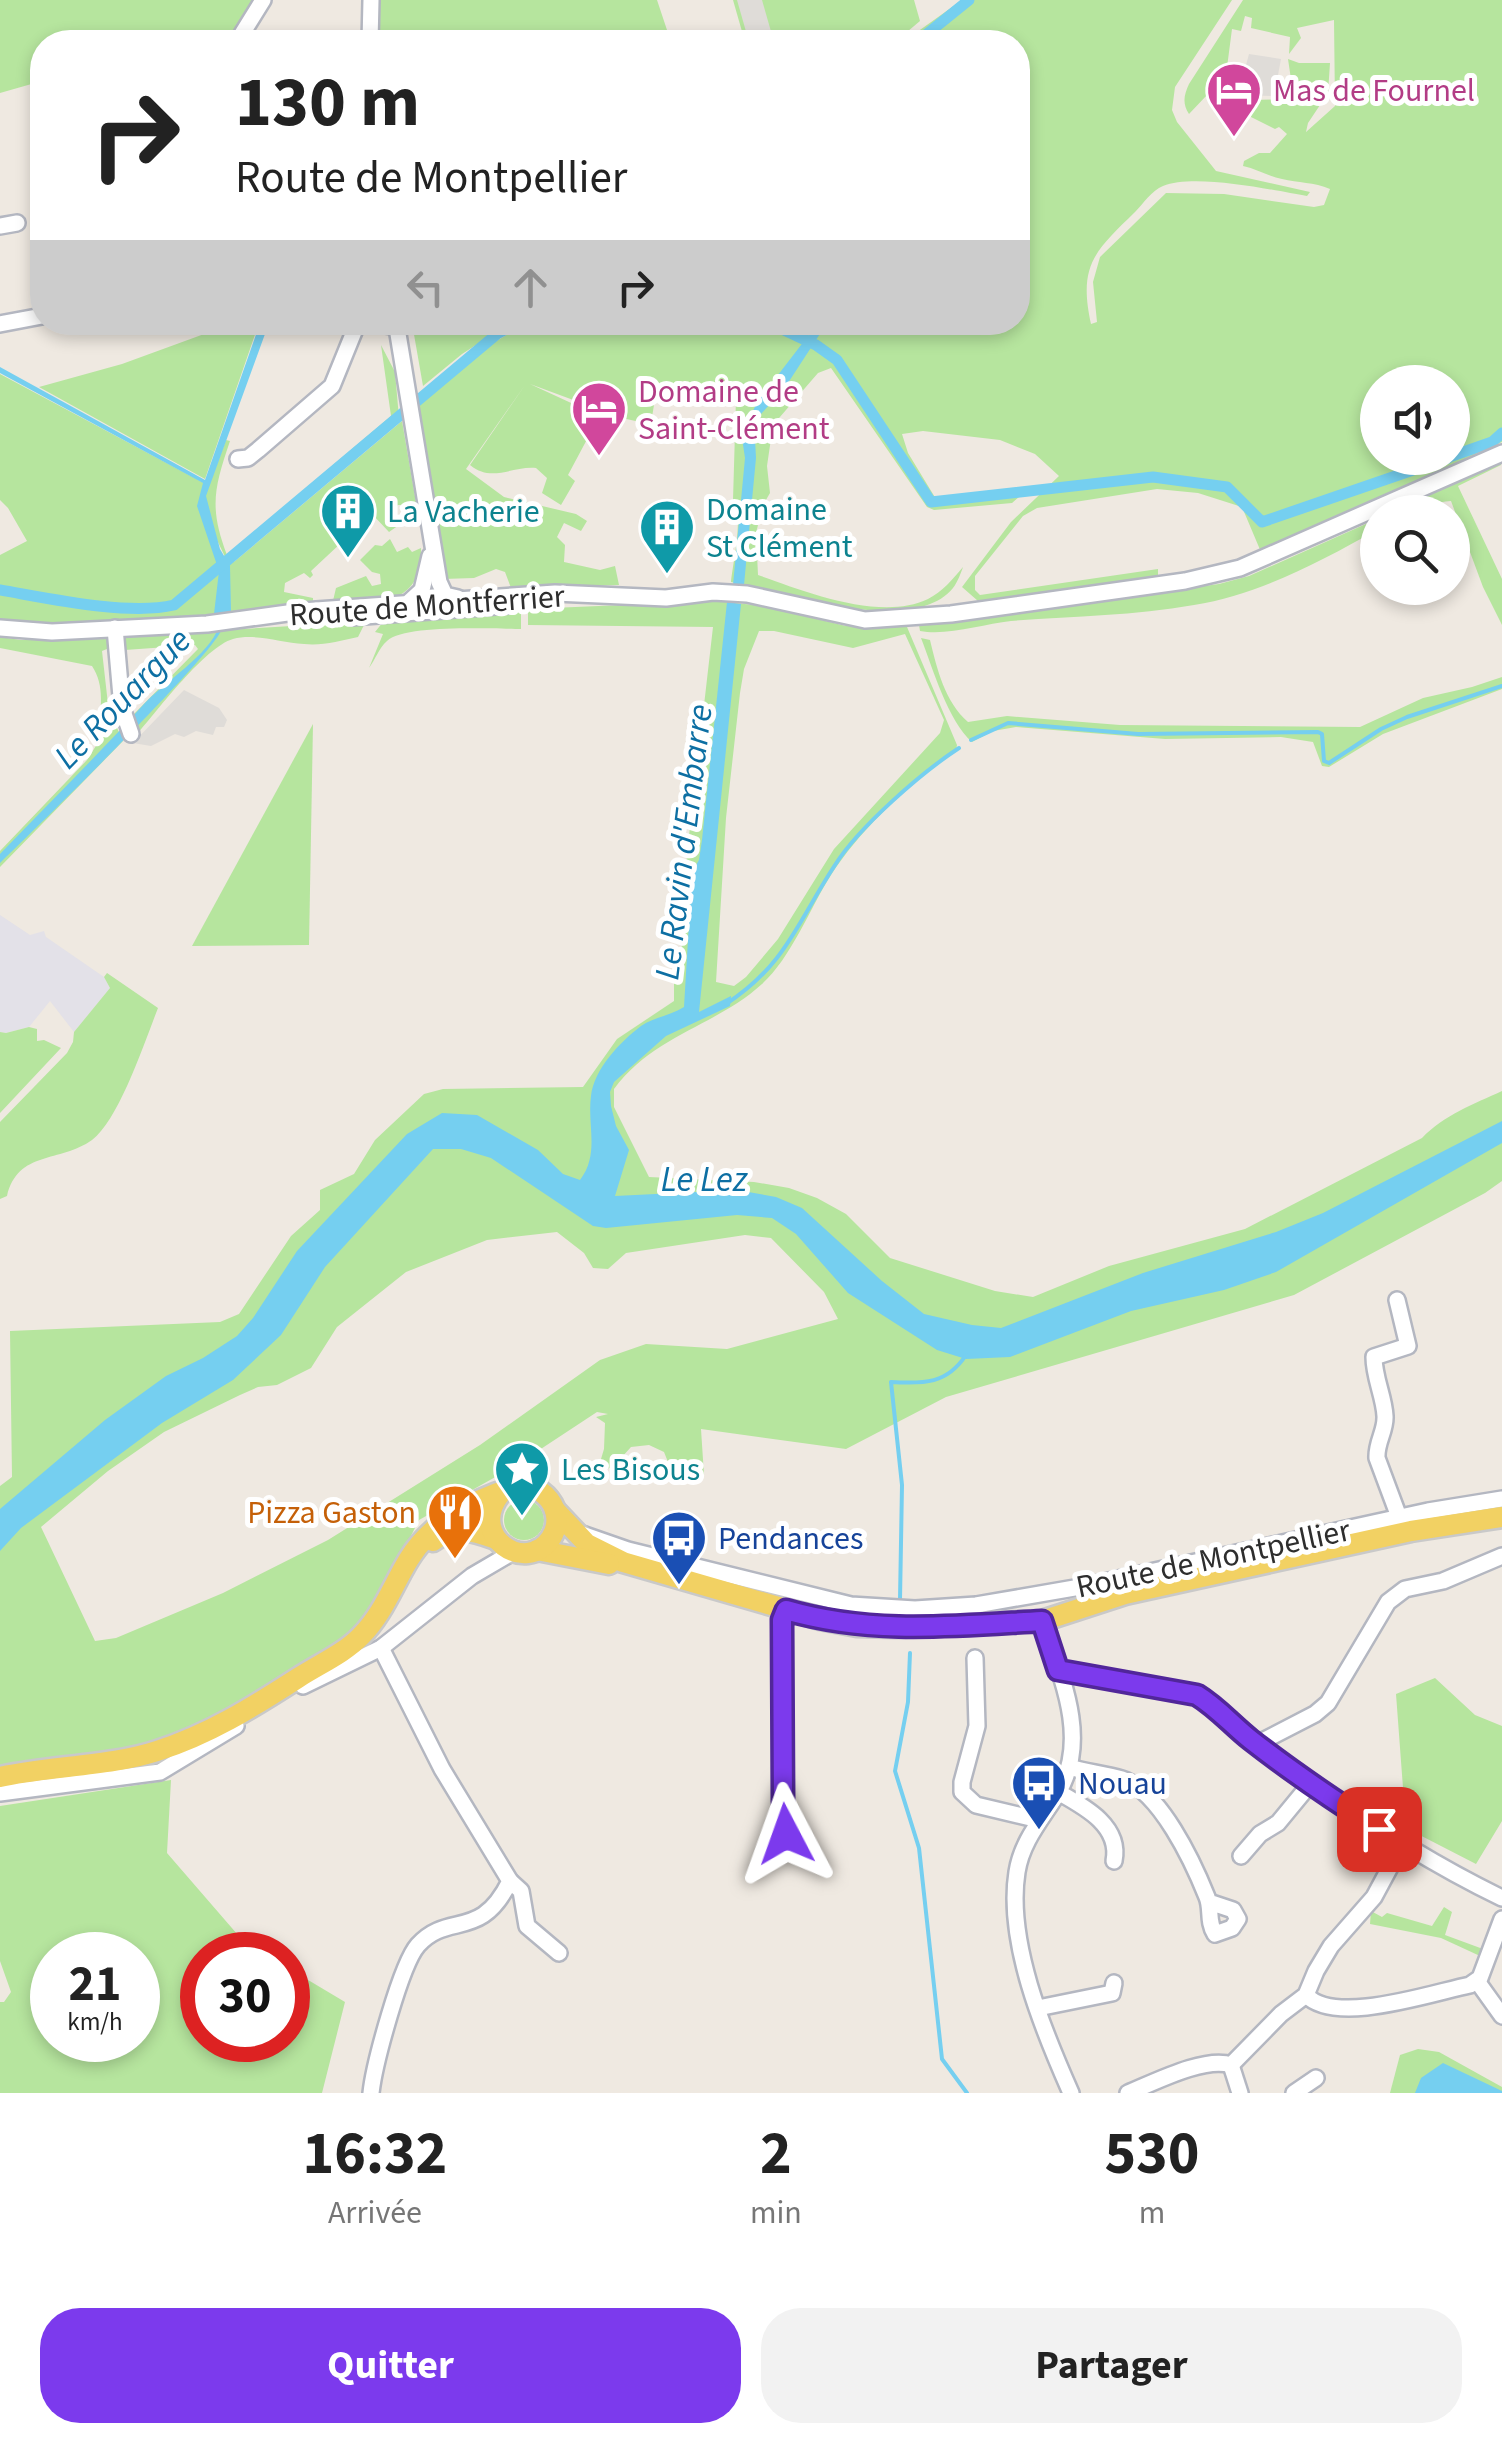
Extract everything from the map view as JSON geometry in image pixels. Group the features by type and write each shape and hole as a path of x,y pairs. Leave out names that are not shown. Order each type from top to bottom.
{"main road":[{"path":"0,1777 155,1752 196,1737 244,1712 359,1640 379,1614 408,1560 432,1529 481,1500 516,1486 544,1494 555,1510 551,1538 537,1550 504,1546 470,1530 457,1530 440,1535 408,1560"},
{"path":"500,1494 489,1521 504,1546"},
{"name":"Route de Montpellier","path":"555,1510 573,1532 609,1557 659,1574 857,1626 941,1627 1042,1621 1125,1594 1411,1531 1502,1517"},
{"name":"Route de Montpellier","path":"537,1550 659,1574"}],"street":[{"path":"244,30 263,0"},
{"path":"370,30 371,0"},
{"path":"0,226 17,223"},
{"path":"0,324 30,318"},
{"path":"238,459 248,458 332,386 353,335"},
{"path":"399,335 429,532 433,604"},
{"name":"Route de Montferrier","path":"433,604 459,598 554,593 666,598 720,592 747,594 834,615 880,620 1185,581 1258,562 1502,453"},
{"path":"433,581 445,595 459,598"},
{"path":"401,608 433,581"},
{"name":"Route de Montferrier","path":"0,628 52,632 208,624 287,613 601,595"},
{"path":"115,628 128,728"},
{"path":"1397,1300 1408,1346 1374,1357 1374,1366 1385,1419 1377,1458 1399,1518"},
{"name":"Route de Montpellier","path":"573,1532 628,1550 837,1602 914,1609 976,1604 1086,1586 1502,1499"},
{"path":"0,1794 160,1772 317,1678 381,1648 480,1570 504,1546"},
{"path":"1256,1744 1315,1714 1328,1702 1388,1602 1405,1589 1442,1582 1502,1556"},
{"path":"786,1610 782,1620 786,1834"},
{"path":"1042,1621 1072,1721 1069,1767 1020,1858 1014,1900 1024,1959 1038,2008 1071,2093"},
{"path":"381,1648 442,1770 510,1881 521,1891 527,1926 559,1953"},
{"path":"975,1658 977,1726 962,1792 976,1805 1039,1820"},
{"path":"1058,1670 1197,1695 1311,1784 1403,1844 1502,1898"},
{"path":"1069,1767 1125,1780 1149,1796 1164,1815 1209,1902"},
{"path":"1242,1856 1260,1834 1278,1823 1311,1784"},
{"path":"1058,1792 1085,1808 1114,1836 1114,1861"},
{"path":"1232,2065 1269,2025 1306,1995 1324,1958 1374,1897 1403,1844"},
{"path":"371,2093 390,2016 418,1944 434,1933 485,1917 500,1901 510,1881"},
{"path":"1477,1981 1502,1919"},
{"path":"1306,1995 1315,2004 1342,2010 1477,1981"},
{"path":"1477,1981 1502,2018 1496,2024 1502,2030"},
{"path":"1038,2008 1112,1993 1114,1983"},
{"path":"1128,2093 1196,2068 1224,2062 1232,2065"},
{"path":"1232,2065 1240,2093"},
{"path":"1294,2093 1316,2078"}],"shaded area":[{"path":"737,0 762,0 771,30 746,30"},
{"path":"1249,54 1281,59 1274,96 1238,95"},
{"path":"184,690 219,708 227,720 224,727 216,727 213,735 196,731 184,737 175,734 151,746 133,743"},
{"path":"0,915 30,935 44,931 46,937 104,977 110,988 74,1032 50,1001 29,1027 0,1032"}],"green space":[{"path":"0,0 254,0 235,30 30,30 30,84 0,93"},
{"path":"378,0 657,0 667,30 377,30"},
{"path":"733,0 914,0 920,21 909,30 742,30"},
{"path":"962,0 1232,0 1175,87 1172,110 1216,171 1310,192 1307,196 1194,181 1159,188 1109,238 1093,260 1087,287 1091,324 1097,322 1093,282 1100,257 1166,193 1224,194 1314,207 1324,205 1330,189 1243,166 1244,161 1259,153 1270,153 1287,134 1251,117 1252,100 1285,99 1292,86 1288,59 1330,63 1328,93 1306,132 1335,106 1334,20 1297,28 1301,38 1289,54 1290,37 1251,28 1252,18 1245,16 1241,31 1232,29 1226,75 1189,114 1187,110 1184,99 1189,84 1243,0 1502,0 1502,442 1470,457 1470,365 1360,365 1360,475 1430,475 1386,495 1360,495 1360,507 1261,552 1242,507 1198,493 1157,489 1037,508 1023,516 975,576 975,590 980,595 1158,569 1158,577 978,601 962,587 1011,522 1059,476 1035,454 1000,440 923,431 902,434 908,453 936,499 1026,491 1012,503 934,510 927,507 831,368 818,373 773,425 767,466 770,493 756,533 758,575 842,602 888,607 928,599 963,567 953,588 935,602 880,611 814,602 731,582 738,528 733,500 736,398 655,399 652,417 642,417 640,422 530,384 582,408 576,423 592,430 568,475 575,481 561,505 542,493 547,478 536,468 486,473 470,465 525,385 466,469 504,497 576,514 587,521 581,531 564,523 557,537 565,545 564,562 600,570 615,566 619,585 511,588 505,572 496,569 474,578 443,579 416,408 484,349 507,335 1030,335 1030,30 920,30"},
{"path":"201,335 255,335 205,479 39,387 122,364"},
{"path":"414,335 491,335 462,354 423,386"},
{"path":"381,345 395,372 399,418 227,561 205,496 226,440 230,441 217,485 216,511 227,555 391,416"},
{"path":"0,374 204,483 199,503 220,569 235,561 402,421 417,508 398,505 388,511 399,525 389,532 372,514 311,571 310,578 304,573 285,583 284,592 313,598 313,607 234,617 68,624 0,621 0,555 27,541 0,500"},
{"path":"1501,462 1458,486 1462,495 1430,495"},
{"path":"1470,511 1502,579 1502,625 1470,552"},
{"path":"1360,527 1360,539 1334,553 1266,585 1218,600 942,632 920,631 919,625 1219,584 1249,576"},
{"path":"390,539 397,552 408,547 412,552 421,548 414,582 394,598 332,605 336,588 366,576 372,586 381,584 380,574 360,560 375,545 382,546"},
{"path":"717,601 763,606 846,626 907,627 957,745 956,751 904,792 857,840 831,875 782,961 762,984 725,1011 666,1043 614,1089 614,1107 649,1177 754,1182 789,1188 846,1214 890,1258 995,1291 1033,1297 1109,1266 1245,1229 1422,1138 1450,1116 1502,1091 1502,1181 1294,1295 946,1397 846,1449 701,1429 704,1475 676,1482 664,1452 649,1445 631,1447 612,1468 598,1469 605,1423 596,1417 608,1414 597,1412 515,1466 419,1520 359,1639 155,1752 0,1777 0,1486 12,1477 10,1331 220,1322 239,1314 291,1236 320,1210 320,1190 354,1174 375,1140 424,1094 443,1089 583,1087 617,1039 674,1001 713,627 528,625 528,609","holes":["759,631 853,648 905,634 944,720 940,733 834,849 778,939 734,986 716,982 726,818 744,669","557,1232 584,1253 593,1268 608,1269 626,1253 745,1235 771,1238 824,1292 838,1319 727,1349 646,1344 600,1360 480,1445 328,1540 223,1593 116,1638 95,1641 41,1527 108,1471 164,1432 258,1387 277,1385 311,1368 337,1327 406,1272 487,1240"]},
{"path":"516,610 521,613 521,629 412,632 387,641 369,668 383,634 375,632 383,622"},
{"path":"359,622 364,625 358,637 324,644 233,639 196,666 138,733 129,719 198,649 195,645 125,650 124,636"},
{"path":"0,637 110,639 112,647 102,651 109,713 98,732 100,689 92,666 0,648"},
{"path":"921,638 930,640 948,695 968,722 1007,716 1120,725 1360,727 1423,698 1502,677 1502,689 1383,734 1329,767 1322,766 1313,742 1281,737 1165,739 1016,727 993,731 972,742 948,708"},
{"path":"113,719 123,741 0,867 0,851 87,760"},
{"path":"313,724 309,945 192,946"},
{"path":"107,973 158,1008 121,1098 92,1140 30,1164 12,1181 7,1196 0,1199 0,1122 67,1053 74,1032 110,988 104,977"},
{"path":"37,1029 37,1041 61,1048 0,1113 0,1032"},
{"path":"524,1500 538,1506 544,1520 538,1534 524,1540 510,1534 504,1520 510,1506"},
{"path":"1435,1678 1475,1715 1502,1726 1502,1821 1476,1864 1406,1828 1396,1694"},
{"path":"171,1780 167,1853 235,1932 180,1932 180,2062 310,2062 310,1981 345,2002 322,2093 0,2093 0,2002 11,1992 0,1961 0,1806"},
{"path":"1444,1907 1452,1912 1445,1935 1483,1949 1480,1956 1441,1938 1370,1924 1371,1911 1382,1917 1387,1913 1432,1926"},
{"path":"1418,2049 1439,2052 1502,2087 1502,2093 1390,2093 1400,2055"}],"water":[{"path":"256,335 265,335 206,496 220,549 230,566 231,612 214,614 219,571 197,506 203,483 0,373 0,367 205,480"},
{"path":"809,335 819,335 786,386 761,414 757,427 745,426 758,401"},
{"path":"742,438 755,439 756,458 744,585 733,585 745,458"},
{"path":"727,602 741,604 699,1012 731,996 730,1006 666,1036 614,1082 611,1106 629,1150 615,1196 737,1190 776,1197 802,1208 924,1314 1001,1328 1143,1273 1276,1232 1323,1213 1502,1121 1502,1143 1276,1272 1224,1290 1131,1311 1010,1357 966,1359 937,1350 848,1293 796,1234 772,1218 737,1215 593,1226 491,1158 461,1149 433,1149 325,1267 281,1335 233,1380 162,1423 21,1528 0,1551 0,1509 105,1420 166,1376 237,1336 297,1251 407,1134 442,1113 477,1115 538,1150 563,1174 580,1180 590,1160 593,1086 603,1066 641,1026 684,1007 692,872 699,860 702,840"},
{"path":"218,628 222,628 213,644 158,705 0,863 0,854 144,704 206,648"},
{"path":"1443,2063 1502,2093 1415,2093 1421,2078"}],"waterway":[{"path":"932,30 969,0"},
{"name":"Le Rouargue","path":"0,590 111,607 174,605 496,335"},
{"path":"795,335 837,360 931,502 1153,477 1227,487 1262,522 1399,475"},
{"path":"1470,450 1492,442 1502,433"},
{"path":"971,740 1008,723 1138,734 1318,732 1322,734 1324,761 1329,763 1407,717 1502,686"},
{"path":"726,1004 777,958 859,834 909,786 959,748"},
{"path":"900,1600 902,1485 891,1382 914,1383 943,1377 966,1355"},
{"path":"910,1653 908,1702 895,1771 919,1848 942,2059 967,2093"}],"place":[{"name":"Mas de Fournel","path":"1234,139"},
{"name":"Domaine de Saint-Clément","path":"599,458"},
{"name":"La Vacherie","path":"348,560"},
{"name":"Domaine St Clément","path":"667,576"},
{"name":"Les Bisous","path":"522,1518"},
{"name":"Pizza Gaston","path":"455,1561"},
{"name":"Pendances","path":"679,1587"},
{"name":"Nouau","path":"1039,1832"}],"route":[{"path":"786,1834 782,1763 782,1620 786,1610 857,1626 941,1627 1042,1621 1058,1670 1197,1695 1311,1784 1379,1829"}],"water label":[{"name":"Le Ravin d'Embarre","path":"683,842"},
{"name":"Le Lez","path":"704,1179"}]}
